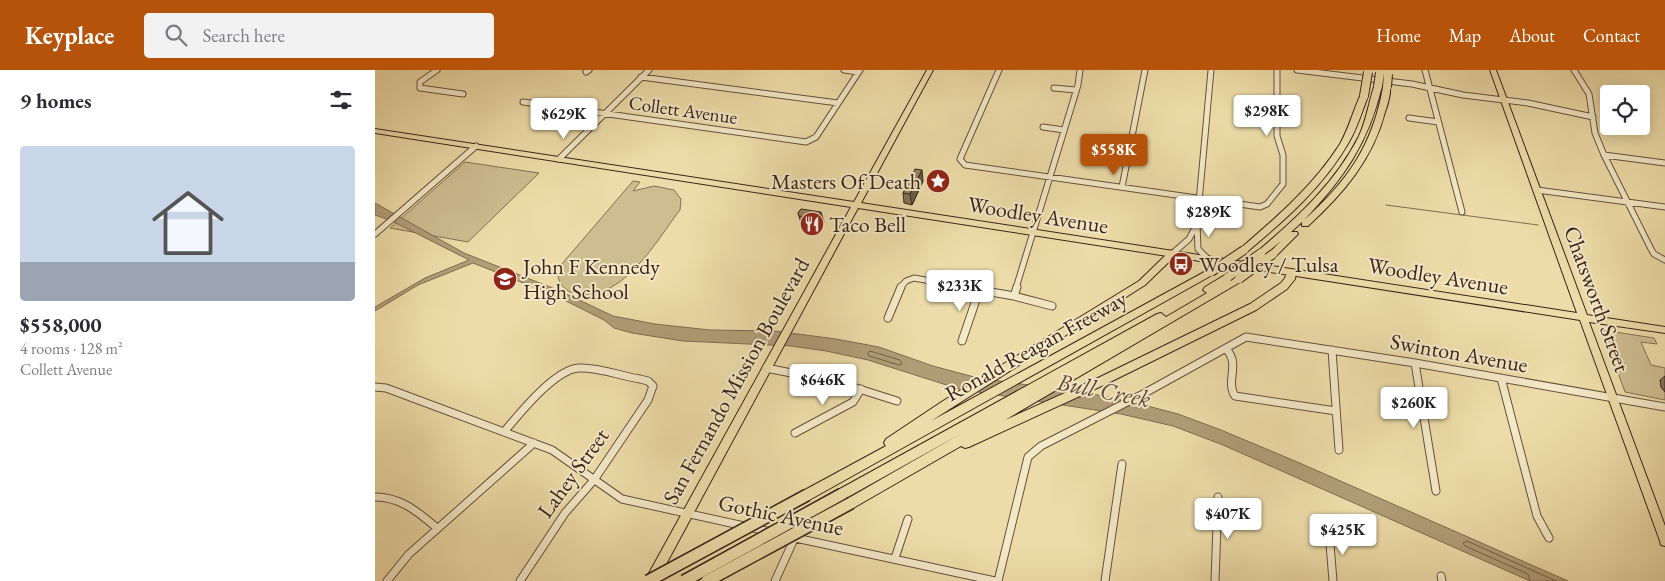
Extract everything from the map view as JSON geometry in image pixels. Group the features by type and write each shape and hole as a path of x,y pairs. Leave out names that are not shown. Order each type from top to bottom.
{"highway":[{"name":"Ronald Reagan Freeway","path":"649,581 963,410 1211,272 1244,250 1298,204 1318,182 1339,154 1351,132 1364,96 1368,71"},
{"name":"Ronald Reagan Freeway","path":"707,581 851,503 1076,374 1239,279 1273,254 1339,192 1359,163 1371,140 1385,101 1383,87 1384,72"},
{"path":"684,581 1175,309 1228,277 1286,233 1317,203 1346,165 1365,130 1383,87"},
{"path":"842,475 947,404 1142,283 1173,253"},
{"path":"925,460 1007,426 1264,301 1284,286 1290,279 1291,272"}],"main road":[{"name":"San Fernando Mission Boulevard","path":"649,581 778,345 857,206 930,70"},
{"name":"Chatsworth Street","path":"1493,70 1665,541"},
{"name":"Woodley Avenue","path":"375,131 1665,330"}],"street":[{"path":"437,70 420,82 419,86 422,89 463,94"},
{"path":"559,159 649,70"},
{"path":"641,77 838,103 859,71 843,70"},
{"path":"999,70 960,159 962,163 969,166 1259,207 1267,204 1283,184 1283,155 1277,136 1277,70"},
{"path":"1013,296 1076,90 1080,70"},
{"path":"1122,187 1145,70"},
{"path":"1208,259 1198,249 1197,224 1211,70"},
{"path":"1297,70 1342,73 1429,87 1470,96 1528,103 1593,118"},
{"path":"1425,70 1462,212"},
{"path":"1574,70 1589,94 1595,132 1603,155 1640,224 1651,249 1663,259"},
{"path":"1054,88 1076,90"},
{"name":"Collett Avenue","path":"523,102 800,142 816,138 838,103"},
{"path":"1409,118 1438,122"},
{"path":"1043,127 1064,130"},
{"path":"375,234 476,146"},
{"path":"1603,155 1665,162"},
{"path":"1537,190 1665,207"},
{"path":"1173,253 1189,239 1197,224"},
{"path":"887,318 900,287 908,280 920,279 1013,296 1052,306"},
{"path":"962,341 979,291"},
{"name":"Swinton Avenue","path":"1226,349 1247,337 1415,363 1665,407"},
{"path":"996,581 1028,457 1041,446 1226,349 1232,353 1233,358 1231,390 1235,396 1337,411"},
{"path":"1332,350 1339,450"},
{"path":"1415,363 1435,491"},
{"name":"Lahey Street","path":"504,432 537,396 569,370 580,368 640,379 649,382 653,386 648,400 593,480 565,513 520,581"},
{"path":"766,368 837,382 897,401"},
{"path":"1501,378 1537,516 1549,538"},
{"name":"Gothic Avenue","path":"375,387 386,388 534,442 561,455 593,480 622,498 687,514 996,581"},
{"path":"795,433 853,402 861,389"},
{"path":"387,581 409,554 534,442"},
{"path":"1105,581 1122,464"},
{"path":"375,497 393,498 403,501 437,528"},
{"path":"1215,581 1218,497"},
{"path":"895,558 908,519"},
{"path":"1329,532 1333,581"},
{"path":"775,581 795,537"}],"shaded area":[{"path":"465,162 539,173 468,242 390,228"},
{"path":"633,181 640,182 633,191 654,186 674,190 681,199 680,210 650,252 625,278 611,287 596,293 579,294 568,291 559,280 558,276 561,265"},
{"path":"1602,330 1654,338 1657,344 1641,342 1651,365 1665,368 1665,381 1661,387 1665,392 1665,400 1625,392"}],"water":[{"path":"375,203 464,253 560,291 613,316 655,324 710,330 775,331 836,339 879,347 933,366 978,378 1093,394 1178,414 1295,461 1568,581 1530,581 1223,445 1173,426 1121,414 959,389 868,360 826,351 791,346 683,341 632,333 614,328 604,320 556,296 473,263 418,285 375,311 375,307 425,278 469,260 392,221 375,215"}],"building":[{"path":"915,169 922,170 910,194 903,193"},
{"path":"801,209 821,212 816,218 799,216 798,213"}],"waterway":[{"path":"1386,205 1538,225"}],"place":[{"name":"Masters Of Death","path":"938,181"},
{"name":"Taco Bell","path":"812,224"},
{"name":"Woodley / Tulsa","path":"1181,264"},
{"name":"John F Kennedy High School","path":"505,279"}],"water label":[{"name":"Bull Creek","path":"1104,390"}]}
